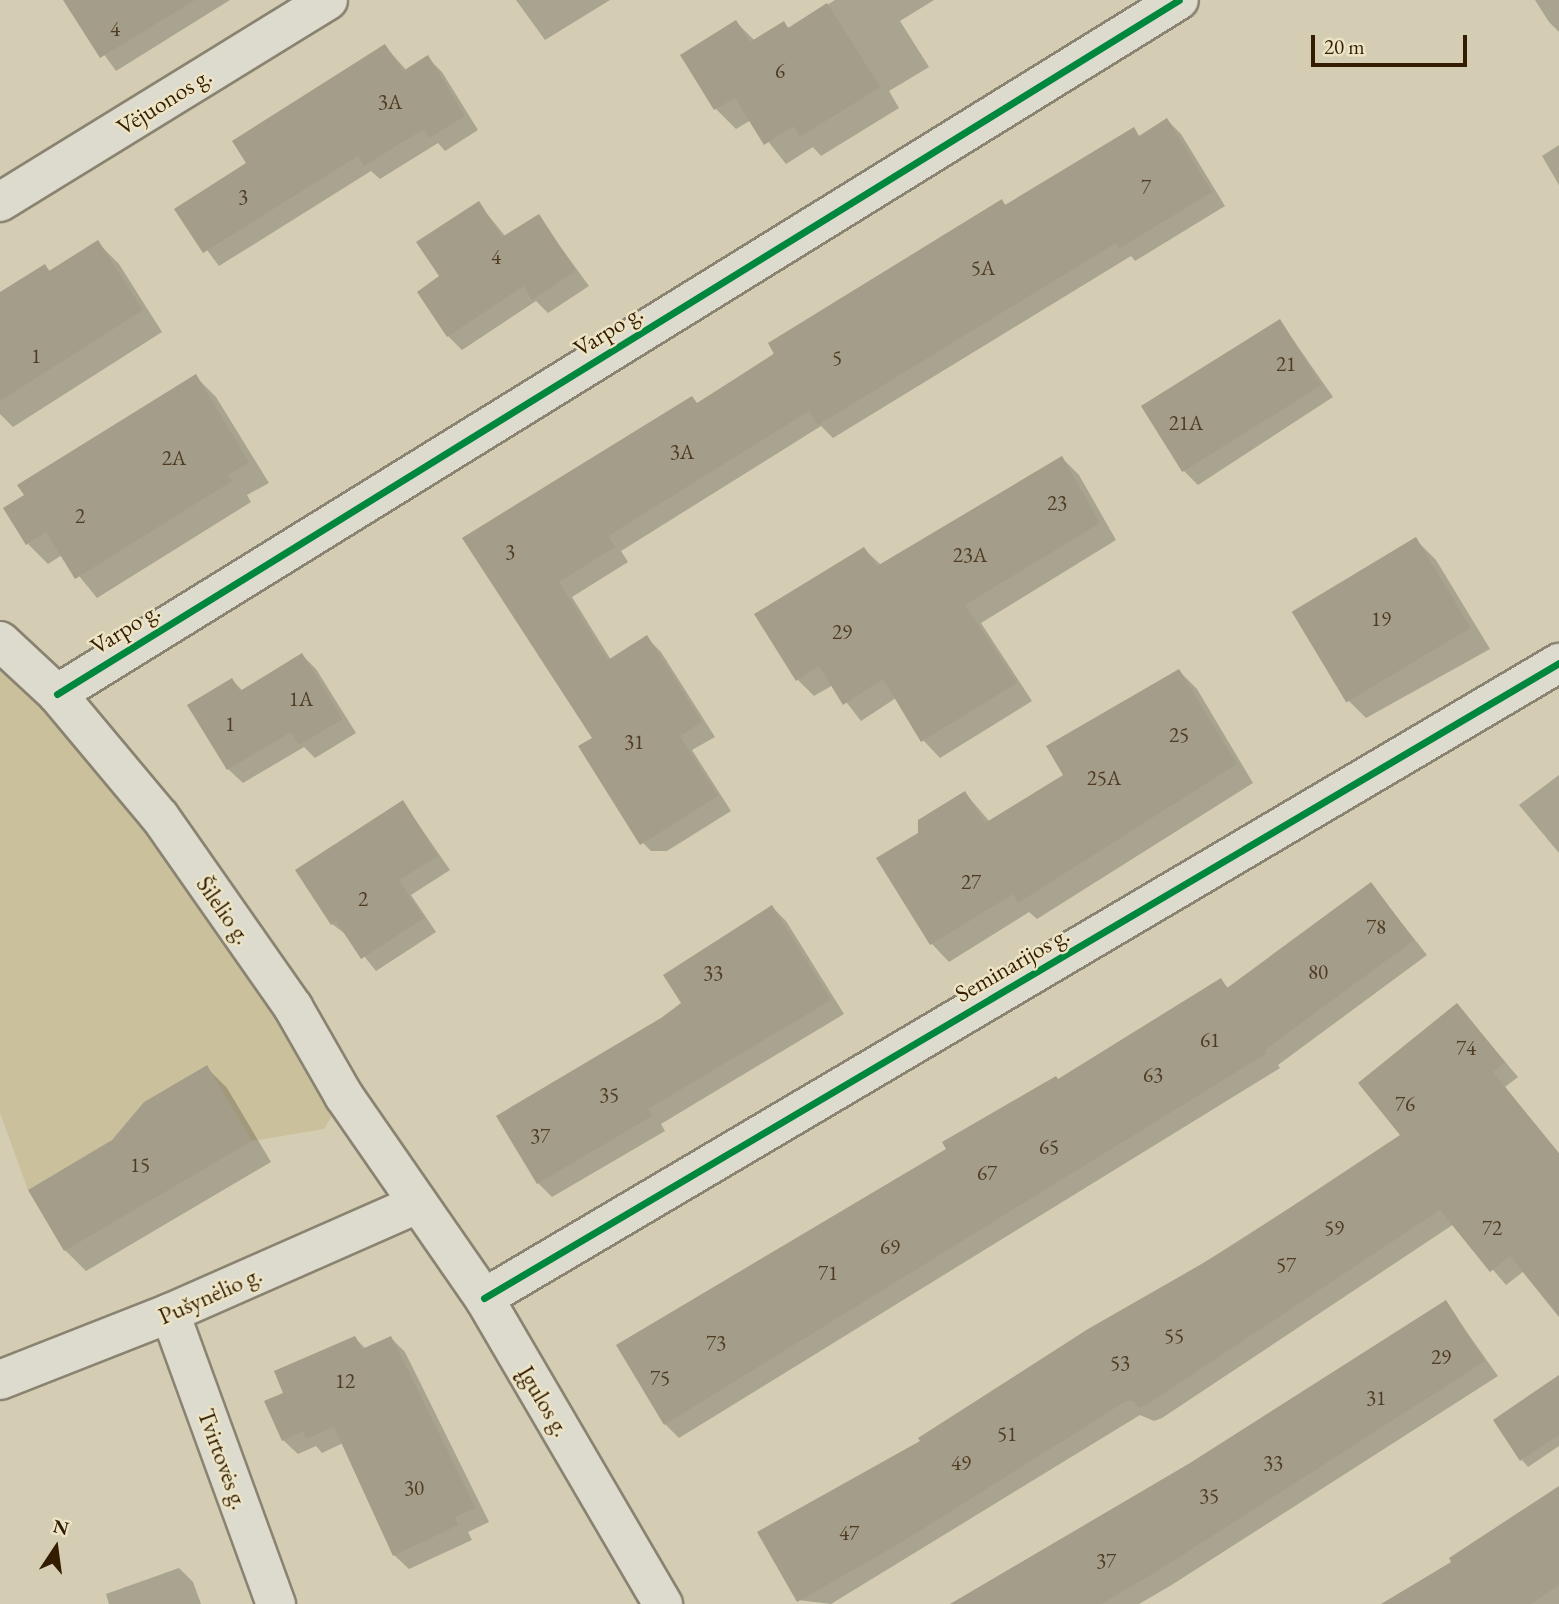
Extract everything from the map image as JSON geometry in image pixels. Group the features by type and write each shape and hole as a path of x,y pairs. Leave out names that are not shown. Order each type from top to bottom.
{"street":[{"name":"Vėjuonos g.","path":"0,202 328,0"},
{"name":"Varpo g.","path":"57,694 1179,0"},
{"name":"Šilelio g.","path":"0,640 57,694 160,817 293,1007 344,1096 417,1204"},
{"name":"Seminarijos g.","path":"484,1298 1559,663"},
{"name":"Įgulos g.","path":"417,1204 484,1298 663,1604"},
{"name":"Pušynėlio g.","path":"0,1380 170,1313 417,1204"},
{"name":"Tvirtovės g.","path":"170,1313 276,1604"}],"shaded area":[{"path":"0,641 57,694 344,1096 324,1129 252,1141 206,1065 144,1102 112,1140 28,1190 0,1113"}],"building":[{"path":"63,0 195,0 100,58"},
{"path":"827,3 880,87 800,137 793,126 764,145 735,98 714,110 680,55 736,20 750,42 784,21 788,28"},
{"path":"385,44 403,71 428,55 465,116 429,138 424,129 364,166 358,156 203,253 174,209 246,163 232,141"},
{"path":"1167,118 1212,192 1120,248 1116,243 818,425 809,411 608,536 615,547 559,582 608,660 647,635 702,722 680,736 718,796 640,845 578,746 592,738 462,538 692,396 697,403 774,354 768,343 1002,199 1005,205 1134,127 1139,136"},
{"path":"479,201 502,237 539,214 576,271 532,300 524,286 447,337 417,292 439,276 416,242"},
{"path":"98,240 143,310 0,401 0,292 45,264 49,271"},
{"path":"1280,319 1321,385 1182,472 1141,406"},
{"path":"196,374 249,462 228,475 232,481 75,579 46,532 26,545 3,508 24,495 17,485"},
{"path":"1062,456 1100,523 965,605 1017,683 921,742 883,679 843,705 819,666 796,681 754,614 864,547 877,566"},
{"path":"1416,537 1471,628 1346,703 1292,612"},
{"path":"302,653 343,719 299,745 291,732 227,770 187,705 232,678 240,691"},
{"path":"1179,669 1237,764 1018,903 1013,894 930,945 876,858 918,833 918,820 965,791 985,823 1063,775 1046,746"},
{"path":"403,800 438,856 399,880 424,918 361,959 336,921 331,925 295,870"},
{"path":"1371,882 1414,940 1265,1050 1267,1053 664,1425 616,1345 946,1149 942,1142 1056,1076 1058,1079 1221,978 1227,988"},
{"path":"772,905 831,1000 648,1109 652,1116 537,1184 496,1116 661,1018 681,1003 663,975"},
{"path":"1457,1003 1505,1062 1493,1072 1559,1154 1559,1317 1510,1256 1490,1272 1440,1210 1148,1404 1138,1408 1134,1401 1126,1401 902,1542 797,1602 757,1532 920,1441 918,1438 1088,1329 1226,1250 1400,1135 1358,1083"},
{"path":"207,1065 252,1141 64,1251 28,1190 112,1140 144,1102"},
{"path":"1446,1300 1485,1361 1156,1572 1101,1604 950,1604 1190,1463"},
{"path":"355,1336 362,1349 391,1336 476,1508 455,1517 458,1525 393,1556 334,1427 306,1439 303,1431 282,1441 264,1401 283,1393 274,1371"},
{"path":"1559,1375 1559,1435 1520,1461 1493,1420"},
{"path":"1559,1486 1559,1585 1531,1604 1381,1604 1451,1562 1449,1558"}],"cycle path":[{"path":"57,694 1179,0"},
{"path":"484,1298 1559,663"}]}
